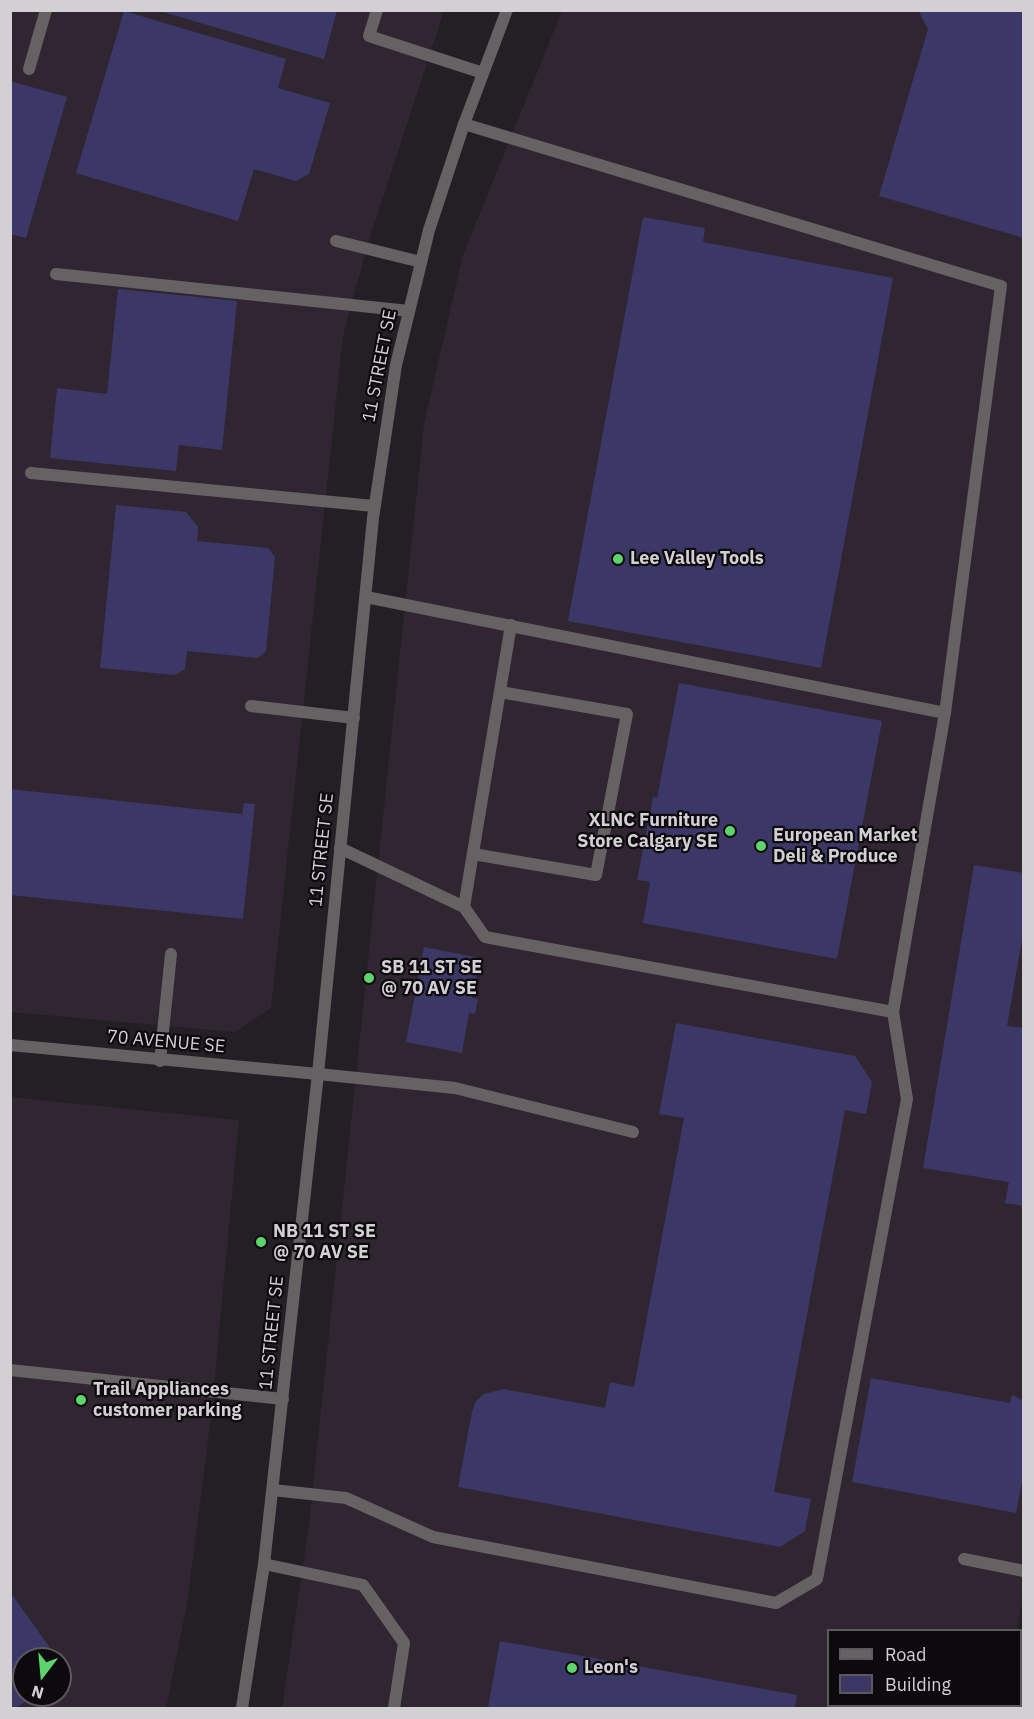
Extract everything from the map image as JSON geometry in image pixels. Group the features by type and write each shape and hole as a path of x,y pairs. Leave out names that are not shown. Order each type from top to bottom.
{"street":[{"path":"29,69 46,10"},
{"path":"377,10 369,36 483,73"},
{"name":"11 STREET SE","path":"242,1708 273,1490 318,1074 374,506 396,365 421,262 464,124 507,10"},
{"path":"273,1490 346,1498 433,1537 776,1603 817,1579 907,1099 893,1012 945,713 1001,286 464,124"},
{"path":"336,241 421,262"},
{"path":"56,274 409,310"},
{"path":"31,473 374,506"},
{"path":"366,597 945,713"},
{"path":"464,907 511,626"},
{"path":"473,854 596,875 627,714 500,692"},
{"path":"251,706 354,718"},
{"path":"340,848 464,907 485,937 893,1012"},
{"path":"160,1061 171,954"},
{"name":"70 AVENUE SE","path":"10,1045 455,1088 633,1132"},
{"path":"10,1370 283,1399"},
{"path":"964,1559 1023,1571"},
{"path":"264,1564 363,1585 404,1643 394,1708"}],"shaded area":[{"path":"10,11 444,11 368,243 343,336 271,1008 235,1032 11,1012"},
{"path":"562,11 1023,11 1023,1593 1017,1629 827,1629 827,1707 1002,1708 282,1708 309,1525 424,424 463,255"},
{"name":"Trail Appliances customer parking","path":"10,1097 239,1120 211,1417 187,1604 166,1708 11,1708"}],"building":[{"path":"156,10 337,10 324,59"},
{"path":"918,10 1024,10 1024,238 879,196 928,29"},
{"path":"124,11 286,59 278,88 330,103 309,174 296,181 254,169 238,221 76,173"},
{"path":"10,81 67,97 26,238 10,234"},
{"path":"643,217 705,228 703,242 893,278 821,668 568,621"},
{"path":"118,289 237,301 222,450 179,445 176,471 50,458 57,388 107,394"},
{"path":"116,505 186,512 198,527 197,541 268,548 275,557 266,651 258,658 187,651 185,669 175,675 100,668"},
{"path":"679,683 882,721 837,959 643,923 650,882 637,880 653,797 657,798"},
{"path":"10,789 242,814 244,803 255,804 243,919 10,895"},
{"path":"974,865 1024,873 1024,928 1007,1026 1024,1028 1024,1206 1005,1203 1009,1182 923,1168"},
{"path":"424,947 480,958 472,998 478,999 475,1014 469,1013 462,1053 406,1042"},
{"path":"676,1023 855,1056 872,1082 866,1114 845,1110 774,1492 811,1499 805,1531 780,1547 458,1487 472,1412 476,1401 484,1394 504,1389 605,1408 610,1382 634,1387 684,1118 659,1114"},
{"path":"871,1378 1010,1403 1012,1395 1022,1400 1024,1471 1016,1513 852,1482"},
{"path":"10,1592 49,1647 12,1647 12,1707 17,1707 10,1708"},
{"name":"Leon's","path":"500,1641 797,1695 795,1708 488,1708"}],"place":[{"name":"Lee Valley Tools","path":"618,559"},
{"name":"XLNC Furniture Store Calgary SE","path":"730,831"},
{"name":"European Market Deli & Produce","path":"761,846"},
{"name":"SB 11 ST SE @ 70 AV SE","path":"369,978"},
{"name":"NB 11 ST SE @ 70 AV SE","path":"261,1242"},
{"name":"Trail Appliances customer parking","path":"81,1400"},
{"name":"Leon's","path":"572,1668"}]}
